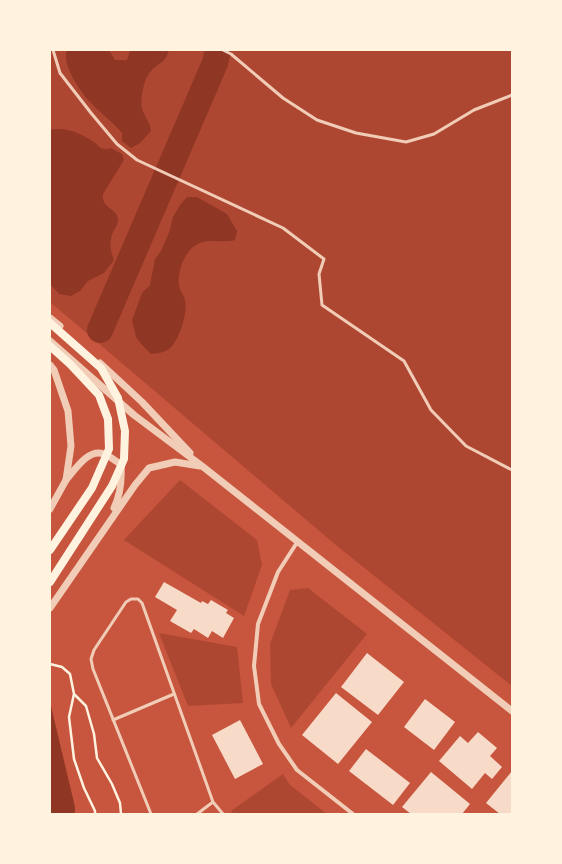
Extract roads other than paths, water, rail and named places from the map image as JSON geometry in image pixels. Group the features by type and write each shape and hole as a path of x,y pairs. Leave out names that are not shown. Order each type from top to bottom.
{"main road":[{"path":"50,323 101,368 118,398 125,431 124,459 112,486 50,582"},
{"path":"50,346 70,364 99,395 108,419 109,449 92,488 50,550"}],"street":[{"path":"50,318 142,402 202,466"},
{"path":"50,341 134,415 202,466 512,711"},
{"path":"50,365 54,370 68,411 71,446 66,480"},
{"path":"50,509 66,480 84,460 92,454 103,453 121,464 121,489 118,500 104,529"},
{"path":"50,608 135,485 149,468 175,462 202,466"},
{"path":"298,542 278,572 258,624 254,666 259,704 279,744 297,770 353,814"}],"lane":[{"path":"53,50 60,73 90,113 117,144 137,160 283,228 324,259 319,274 322,305 404,361 431,410 466,446 512,470"},
{"path":"223,50 231,54 283,98 317,120 356,133 406,142 434,134 474,110 512,94"},
{"path":"151,814 93,669 91,659 94,650 126,602 131,599 138,599 142,603 213,802 223,814"},
{"path":"113,720 174,694"},
{"path":"197,814 213,802"}],"waterway":[{"path":"100,330 215,63 218,50"}]}
